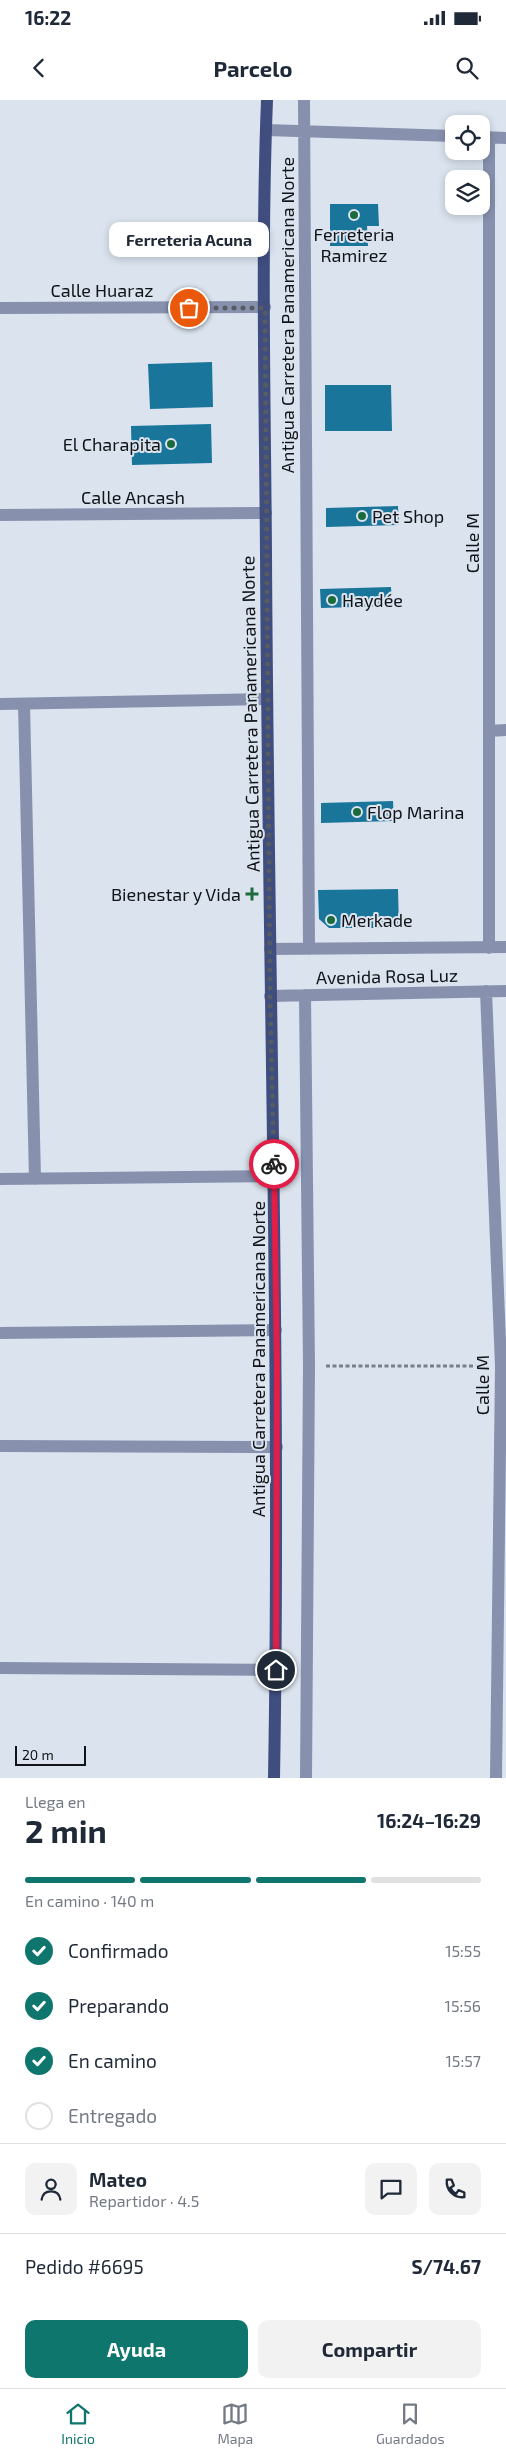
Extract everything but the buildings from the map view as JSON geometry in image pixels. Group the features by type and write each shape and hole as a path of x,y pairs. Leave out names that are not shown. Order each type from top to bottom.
{"main road":[{"name":"Antigua Carretera Panamericana Norte","path":"267,100 265,308 266,699 277,1447 274,1778"}],"street":[{"name":"Antigua Carretera Panamericana Norte","path":"304,100 309,949"},
{"path":"266,130 445,136"},
{"path":"490,137 506,138"},
{"name":"Calle M","path":"485,160 489,948"},
{"name":"Calle Huaraz","path":"0,308 265,308"},
{"name":"Calle Ancash","path":"0,515 266,513"},
{"path":"0,704 266,699"},
{"path":"24,704 35,1179"},
{"path":"489,731 506,730"},
{"name":"Avenida Rosa Luz","path":"270,950 506,947"},
{"name":"Calle M","path":"486,991 503,1366 502,1547 496,1778"},
{"name":"Avenida Rosa Luz","path":"270,996 506,991"},
{"path":"305,995 309,1366 306,1778"},
{"path":"0,1179 274,1176"},
{"path":"0,1333 276,1330"},
{"path":"0,1446 277,1447"},
{"path":"0,1668 276,1670"}],"path":[{"path":"309,1366 503,1366"}],"way so far":[{"path":"189,308 265,308 266,699 274,1164"}],"place":[{"name":"Ferreteria Ramirez","path":"354,215"},
{"name":"Ferreteria Acuna","path":"189,308"},
{"name":"El Charapita","path":"171,444"},
{"name":"Pet Shop","path":"362,516"},
{"name":"Haydée","path":"332,600"},
{"name":"Flop Marina","path":"357,812"},
{"name":"Bienestar y Vida","path":"252,894"},
{"name":"Merkade","path":"331,920"}],"route":[{"path":"274,1164 277,1366 276,1670"}]}
